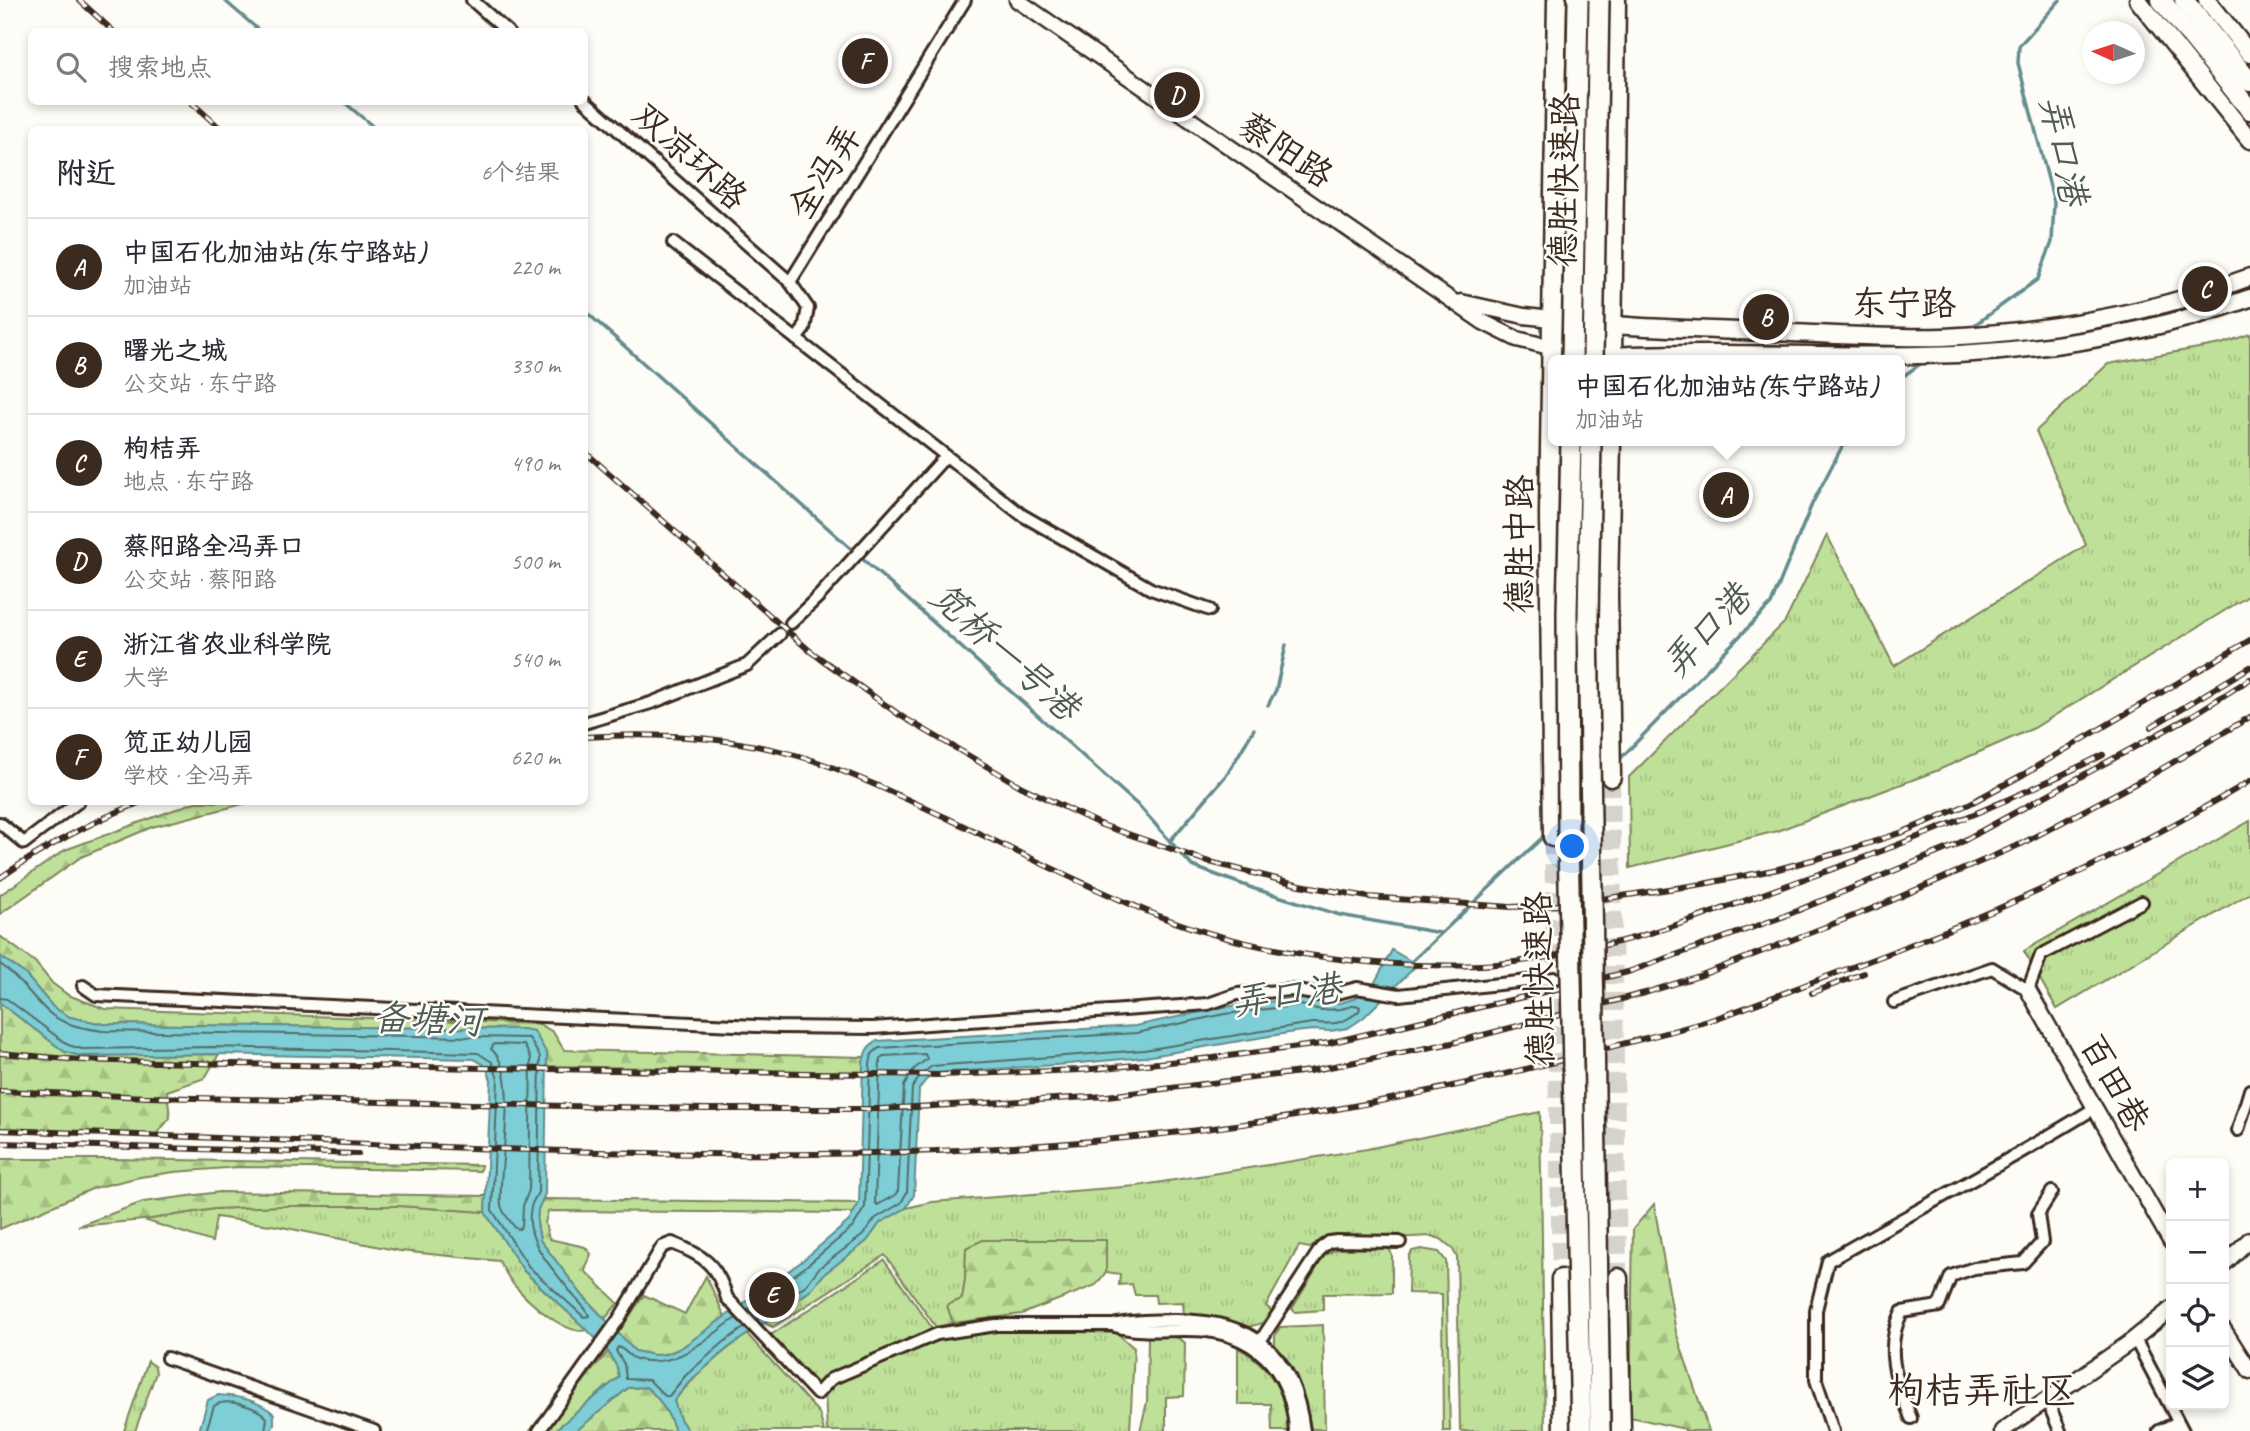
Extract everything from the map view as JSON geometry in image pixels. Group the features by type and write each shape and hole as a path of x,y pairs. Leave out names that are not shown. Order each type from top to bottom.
{"highway":[{"name":"德胜快速路","path":"1572,355 1578,0"},
{"name":"德胜快速路","path":"1599,0 1605,355"},
{"name":"德胜快速路","path":"1571,446 1567,613 1568,839 1581,1431"},
{"name":"德胜快速路","path":"1591,446 1588,620 1600,1431"}],"main road":[{"name":"德胜中路","path":"1552,355 1557,0"},
{"path":"1606,355 1612,327 1616,0"},
{"path":"2138,0 2214,80 2250,110"},
{"path":"2161,0 2250,140"},
{"path":"2184,0 2250,82"},
{"path":"2207,0 2250,54"},
{"name":"东宁路","path":"1552,319 1612,327 1942,337 2012,331 2119,314 2173,302 2250,277"},
{"name":"东宁路","path":"1875,355 1992,352 2074,342 2176,320 2250,298"},
{"name":"德胜中路","path":"1550,446 1553,837"},
{"path":"1611,446 1608,594 1611,777"},
{"path":"1618,1278 1620,1431"},
{"path":"1562,1279 1563,1431"}],"street":[{"path":"472,0 504,28"},
{"name":"全冯弄","path":"790,282 965,0"},
{"name":"蔡阳路","path":"1017,0 1483,322 1517,339 1584,355"},
{"name":"双凉环路","path":"588,104 790,282"},
{"path":"673,243 1034,522 1151,589 1210,610"},
{"path":"790,282 808,308 804,329 796,339"},
{"path":"1452,300 1524,316 1552,319"},
{"path":"791,623 820,596 946,456"},
{"path":"588,722 651,703 747,665 780,634"},
{"path":"0,823 24,843 74,805"},
{"path":"1894,1002 1992,968 2028,990 2042,955 2142,902"},
{"path":"83,986 96,995 778,1027 873,1028 1208,1004 1237,995 1291,990 1326,996 1357,988 1399,995 1555,978"},
{"name":"百田巷","path":"2028,990 2166,1233"},
{"path":"2238,1130 2250,1090"},
{"path":"1833,1431 1815,1380 1816,1310 1828,1261 2036,1145 2095,1108"},
{"path":"1911,1418 1894,1374 1894,1328 1902,1312 1939,1306 1951,1276 1974,1268 2024,1263 2042,1242 2038,1214 2052,1192"},
{"path":"2229,1259 2250,1239"},
{"path":"1258,1344 1321,1248 1329,1242 1400,1242"},
{"path":"539,1431 619,1319 662,1247 671,1243 702,1255 722,1281 727,1298 817,1394 831,1379 937,1334 996,1325 1113,1325 1130,1321 1195,1320 1215,1323 1276,1355 1287,1372 1301,1408 1304,1431"},
{"path":"2002,1431 2135,1339 2166,1313"},
{"path":"2229,1338 2250,1371"},
{"path":"2135,1339 2183,1431"},
{"path":"1258,1344 1286,1386 1295,1431"},
{"path":"167,1358 373,1431"},
{"path":"2047,1401 2060,1431"},
{"path":"2159,1431 2174,1424 2183,1431"}],"green space":[{"path":"2250,334 2250,595 2034,728 1936,771 1777,831 1630,868 1629,777 1785,622 1827,535 1894,666 2086,545 2036,431 2108,364 2221,344"},
{"path":"187,805 239,805 152,827 81,857 0,914 0,895 65,850"},
{"path":"2250,821 2250,893 2057,1009 2024,951"},
{"path":"0,936 35,962 52,983 68,995 105,1009 539,1024 553,1032 564,1050 864,1057 863,1072 547,1066 547,1054 523,1029 103,1024 70,1017 53,1007 25,974 0,956"},
{"path":"0,1003 65,1052 81,1056 219,1054 205,1078 167,1091 170,1118 156,1135 0,1132"},
{"path":"1540,1112 1545,1431 1460,1431 1457,1257 1452,1248 1441,1239 1431,1236 1392,1238 1331,1235 1310,1248 1299,1246 1266,1306 1272,1311 1262,1323 1248,1327 1219,1318 1184,1315 1183,1302 1156,1303 1155,1295 1135,1295 1132,1284 1119,1285 1120,1274 1106,1272 1106,1240 984,1240 966,1248 962,1299 947,1305 953,1323 936,1327 885,1255 773,1327 764,1323 811,1290 824,1274 867,1241 880,1223 906,1208 932,1202 1137,1186 1367,1149"},
{"path":"0,1159 481,1165 480,1171 239,1167 174,1172 94,1188 0,1229"},
{"path":"220,1192 486,1196 485,1212 399,1206 279,1206 214,1209 144,1220 78,1226 143,1202"},
{"path":"543,1199 859,1203 854,1213 548,1211 545,1223 549,1239 585,1247 591,1254 585,1271 618,1303 605,1319 583,1296 540,1240 538,1209"},
{"path":"1654,1204 1676,1332 1709,1431 1685,1431 1630,1417 1633,1229"},
{"path":"399,1206 485,1212 524,1271 587,1330 568,1328 548,1316 514,1285 499,1261 400,1251 277,1226 216,1217 212,1242 144,1220 214,1209"},
{"path":"983,1240 1106,1240 1106,1272 1096,1285 1022,1314 953,1323 947,1305 962,1299 966,1248"},
{"path":"1336,1249 1390,1250 1392,1256 1392,1293 1323,1294 1323,1310 1295,1312 1292,1309 1324,1256"},
{"path":"1421,1249 1439,1252 1446,1261 1450,1431 1443,1431 1442,1294 1408,1293 1409,1257 1412,1251"},
{"path":"884,1260 940,1339 995,1330 1117,1333 1134,1348 1130,1431 827,1431 825,1393 771,1335"},
{"path":"706,1276 725,1317 695,1339 662,1355 650,1355 634,1351 618,1333 644,1295 685,1314"},
{"path":"1323,1325 1325,1429 1311,1429 1300,1384 1290,1364 1275,1345 1275,1336 1280,1327"},
{"path":"747,1334 819,1413 824,1431 688,1431 680,1419 674,1401 708,1365"},
{"path":"1148,1336 1173,1337 1185,1343 1184,1396 1166,1397 1166,1431 1140,1431 1147,1402"},
{"path":"1238,1348 1260,1363 1275,1382 1284,1405 1288,1431 1272,1431 1271,1404 1238,1404"},
{"path":"608,1351 619,1377 554,1431 530,1431 543,1415 556,1415"},
{"path":"148,1361 155,1367 156,1373 135,1431 124,1431"},
{"path":"646,1387 664,1407 675,1431 576,1431 628,1388"}],"water":[{"path":"1392,950 1417,965 1363,1018 1348,1028 1294,1032 1145,1057 936,1073 919,1089 914,1195 906,1208 880,1223 867,1241 824,1274 811,1290 728,1348 690,1381 674,1401 680,1419 688,1431 675,1431 664,1407 646,1387 628,1388 576,1431 554,1431 619,1377 617,1367 606,1348 524,1271 485,1212 491,1080 486,1066 474,1059 212,1054 81,1056 65,1052 0,1003 0,956 25,974 53,1007 70,1017 103,1024 534,1031 547,1054 545,1194 538,1209 537,1223 540,1240 583,1296 635,1351 654,1355 667,1354 681,1348 801,1262 849,1221 859,1203 863,1063 867,1050 877,1041 1135,1026 1224,1007 1302,998 1321,1003 1340,1003 1353,999 1373,986"},
{"path":"218,1395 248,1400 268,1409 274,1414 271,1431 199,1431 208,1400"}],"waterway":[{"name":"笕桥一号港","path":"224,0 256,28"},
{"name":"弄口港","path":"1969,329 2038,279 2052,242 2054,202 2018,63 2019,46 2060,0"},
{"name":"笕桥一号港","path":"348,105 372,126"},
{"name":"笕桥一号港","path":"588,314 1140,807 1192,866 1340,915 1440,933"},
{"name":"弄口港","path":"1905,375 1923,362"},
{"name":"弄口港","path":"1617,762 1771,604 1812,504 1842,446"},
{"path":"1268,705 1276,690 1286,645"},
{"path":"1170,841 1228,773 1254,729"},
{"name":"弄口港","path":"1409,964 1545,835"}],"tunnel":[{"path":"1611,777 1618,1278"},
{"path":"1553,837 1561,1279"}],"railway":[{"path":"79,0 110,28"},
{"path":"194,105 218,126"},
{"path":"588,455 810,651 901,716 1022,787 1102,825 1206,861 1300,885 1368,897 1511,907 1561,905 1703,884 1778,869 1842,852 1903,832 1969,804 2250,640"},
{"path":"2151,727 2250,667"},
{"path":"0,1053 79,1060 231,1064 939,1075 1081,1070 1213,1058 1329,1043 1628,972 1782,917 1954,846 2193,715 2250,679"},
{"path":"0,1091 148,1097 705,1109 880,1109 1107,1096 1309,1071 1452,1043 1645,993 1699,976 1879,906 2021,844 2153,774 2250,717"},
{"path":"588,737 642,735 701,738 787,753 866,781 1094,888 1183,925 1224,937 1310,955 1353,961 1440,966 1497,964 1542,958 1626,940 1676,925 1915,838 1991,807 2103,755"},
{"path":"0,1130 590,1152 847,1154 1018,1147 1232,1126 1421,1093 1708,1021 1892,952 2049,886 2151,836 2250,781"},
{"path":"0,878 68,836 134,805"},
{"path":"1812,993 1864,973"},
{"path":"0,1143 358,1154"}],"place":[{"name":"笕正幼儿园","path":"865,61"},
{"name":"蔡阳路全冯弄口","path":"1177,95"},
{"name":"枸桔弄","path":"2205,289"},
{"name":"曙光之城","path":"1766,317"},
{"name":"中国石化加油站(东宁路站)","path":"1726,495"},
{"name":"浙江省农业科学院","path":"772,1295"}],"district":[{"name":"枸桔弄社区","path":"1982,1390"}],"water label":[{"name":"备塘河","path":"428,1019"}]}
